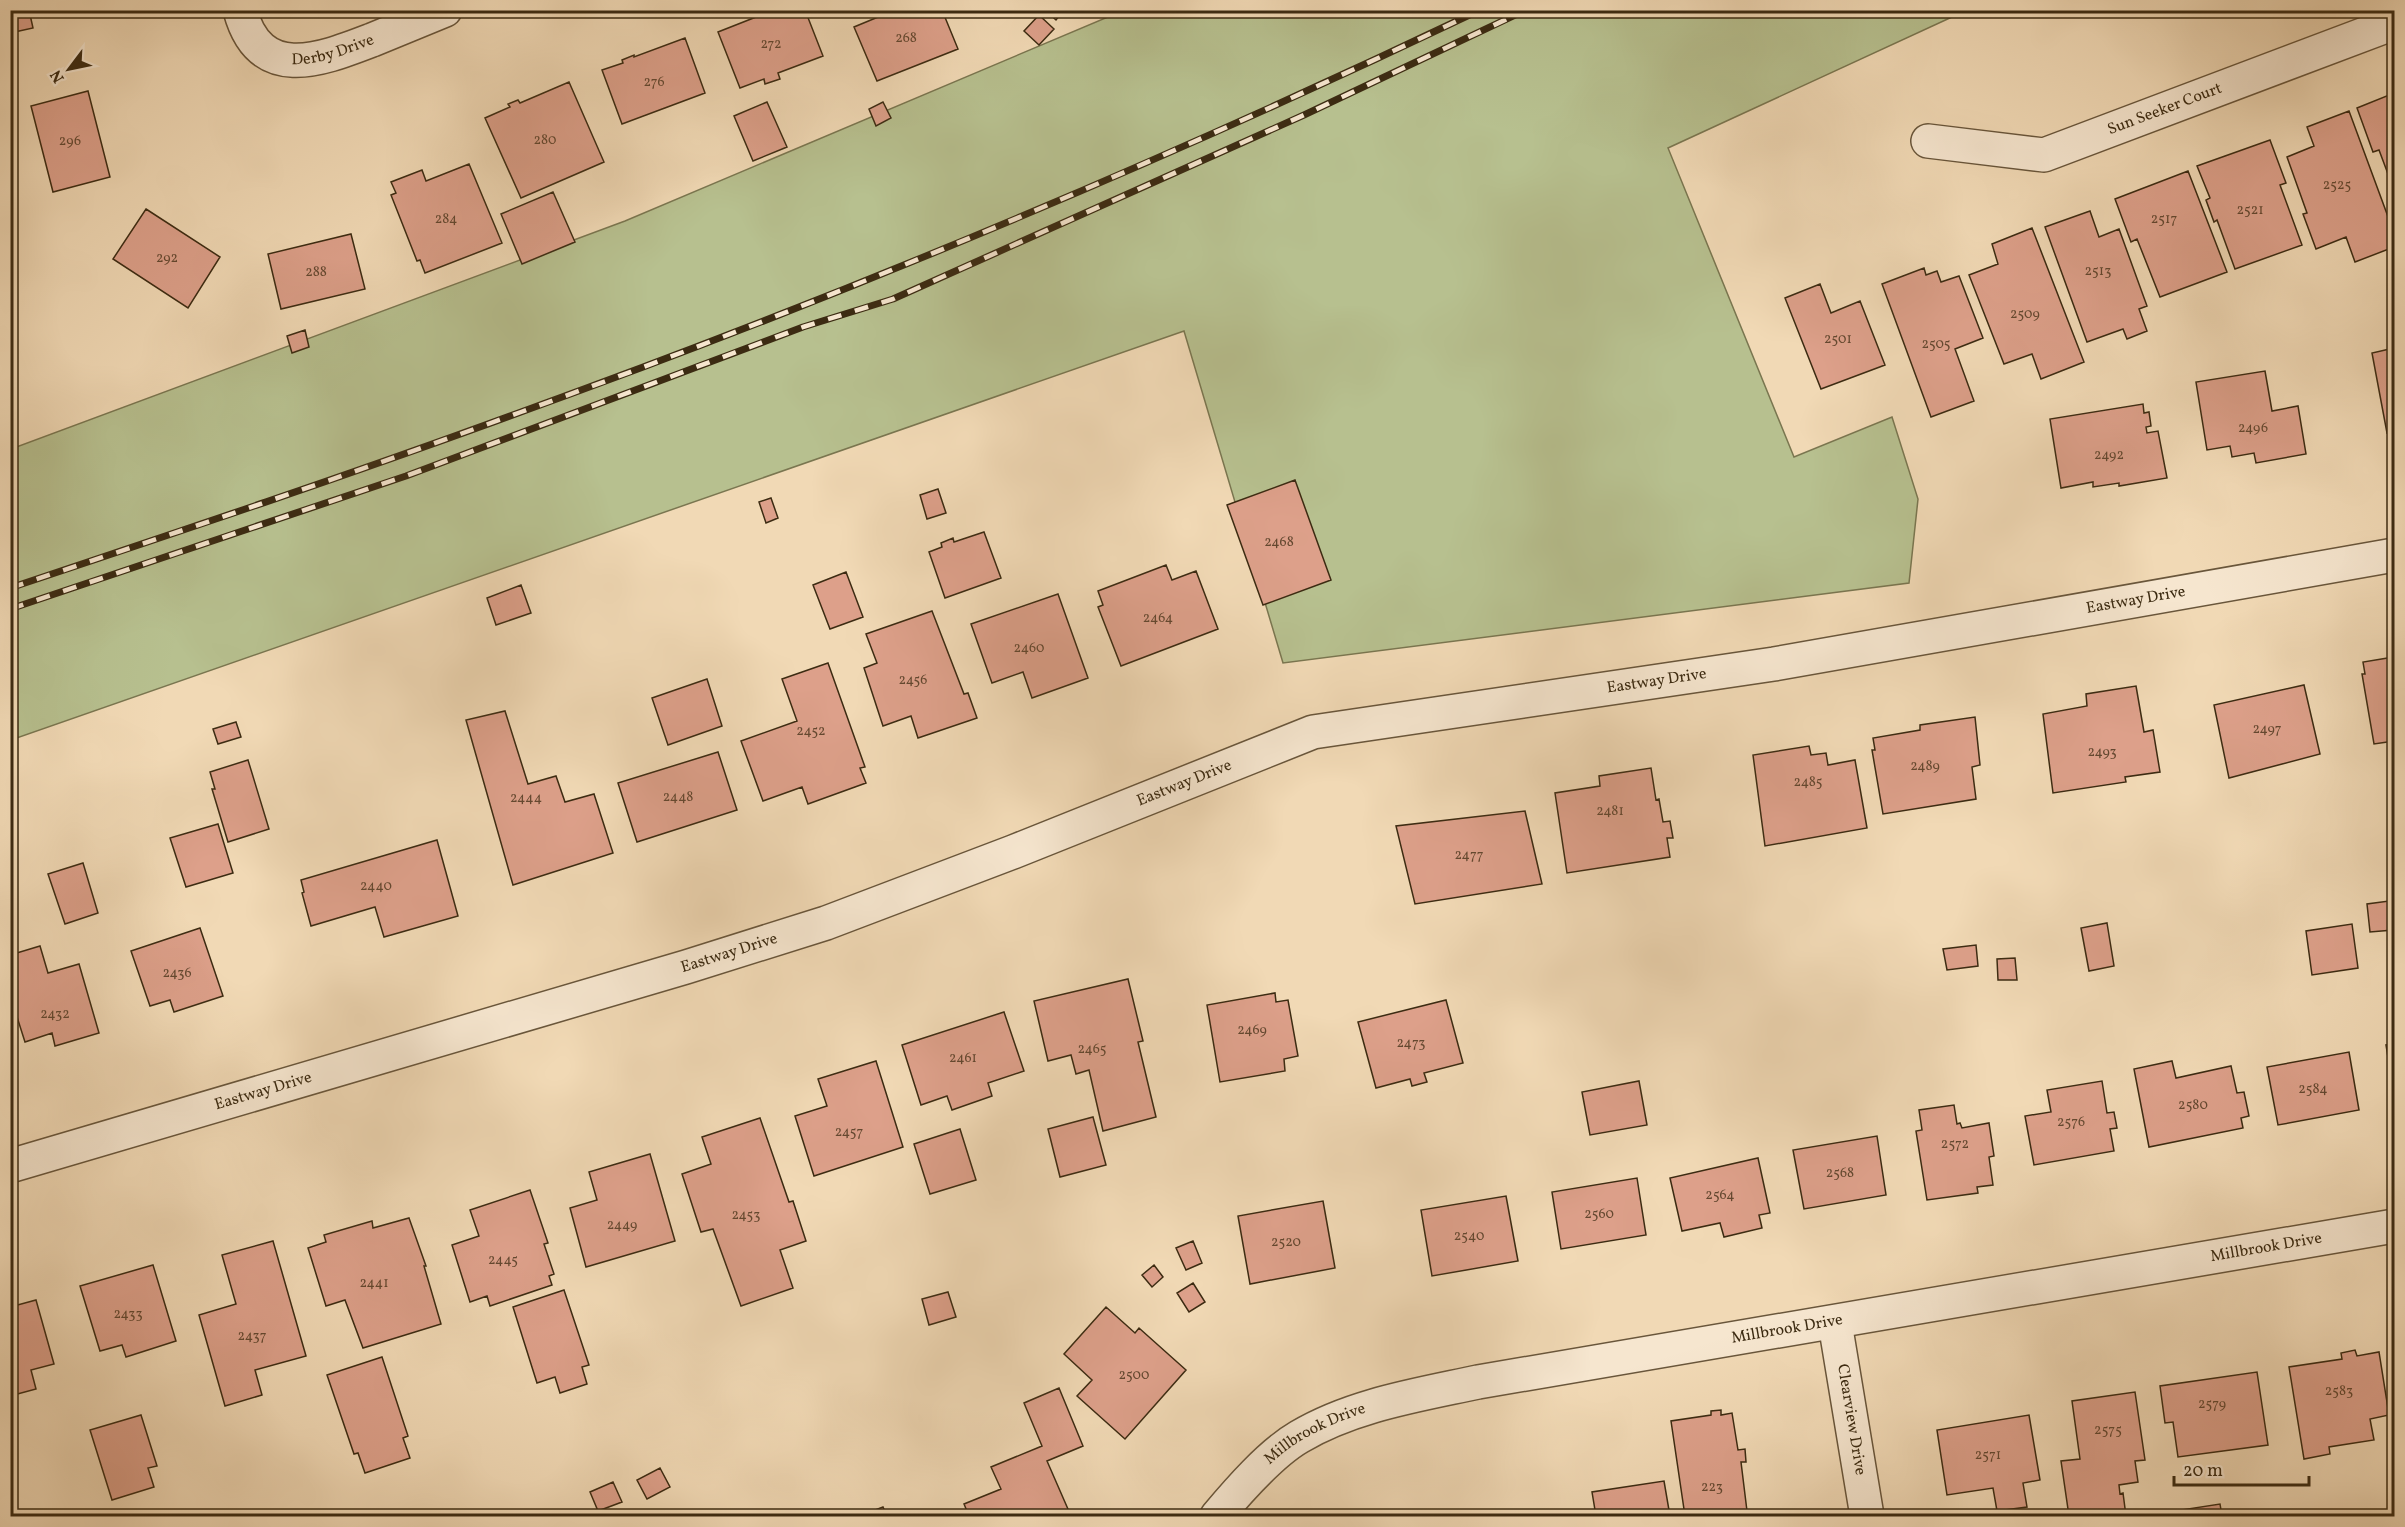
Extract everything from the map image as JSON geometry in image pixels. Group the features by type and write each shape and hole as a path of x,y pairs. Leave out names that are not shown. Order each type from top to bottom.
{"street":[{"name":"Derby Drive","path":"240,10 252,38 264,52 282,60 306,61 336,54 445,10"},
{"name":"Sun Seeker Court","path":"1928,141 2044,155 2394,23"},
{"name":"Eastway Drive","path":"10,1166 686,967 826,923 1013,852 1313,732 1774,663 2394,555"},
{"name":"Millbrook Drive","path":"1216,1516 1279,1452 1297,1438 1323,1424 1385,1402 1478,1382 2394,1226"},
{"name":"Clearview Drive","path":"1835,1323 1867,1516"}],"green space":[{"path":"1122,11 1965,11 1668,148 1794,457 1892,417 1918,499 1909,583 1283,663 1184,331 11,740 11,449 625,221"}],"building":[{"path":"10,10 29,10 33,28 10,33"},
{"path":"774,10 805,10 823,56 778,73 780,79 765,84 764,79 740,88 718,32"},
{"path":"895,10 942,10 958,49 877,81 854,27"},
{"path":"1045,10 1064,10 1056,20"},
{"path":"1039,15 1054,29 1039,45 1024,31"},
{"path":"685,38 705,93 622,124 602,70 623,63 622,60 634,55 634,57"},
{"path":"569,82 604,162 521,198 485,118 510,107 508,104 518,100 520,103"},
{"path":"88,91 110,177 53,192 31,106"},
{"path":"2394,93 2394,190 2379,150 2373,152 2357,108"},
{"path":"767,102 787,147 753,161 734,116"},
{"path":"883,102 891,118 876,126 869,109"},
{"path":"2349,111 2394,233 2394,247 2355,262 2346,237 2316,249 2303,214 2307,213 2287,157 2314,146 2307,127"},
{"path":"2270,140 2286,183 2280,185 2302,245 2235,269 2217,220 2214,222 2206,200 2210,198 2197,166"},
{"path":"469,164 502,243 425,273 420,260 417,261 391,195 396,193 391,182 422,170 426,181"},
{"path":"2188,171 2227,272 2160,297 2137,239 2131,242 2115,199"},
{"path":"553,192 575,242 522,264 501,214"},
{"path":"146,209 220,257 188,308 113,259"},
{"path":"2090,211 2099,237 2119,229 2147,306 2139,309 2147,331 2127,339 2123,329 2087,342 2045,227"},
{"path":"2032,228 2084,362 2041,379 2032,354 2004,364 1969,275 1998,264 1992,244"},
{"path":"351,234 365,289 281,309 268,254"},
{"path":"1924,268 1926,275 1937,271 1941,282 1959,276 1983,338 1955,349 1974,401 1931,417 1882,284"},
{"path":"1820,284 1831,313 1860,301 1885,365 1821,389 1785,298"},
{"path":"305,330 309,347 292,353 287,336"},
{"path":"2394,348 2394,431 2387,433 2372,353"},
{"path":"2265,371 2272,411 2298,406 2306,454 2256,463 2254,453 2232,457 2230,446 2207,450 2196,382"},
{"path":"2143,404 2144,413 2149,412 2151,426 2146,427 2147,433 2158,431 2167,478 2119,486 2119,483 2093,487 2093,482 2061,488 2050,419"},
{"path":"1295,480 1331,580 1263,605 1227,505"},
{"path":"938,489 946,513 927,519 920,495"},
{"path":"771,498 778,518 766,523 759,502"},
{"path":"984,532 1001,578 945,598 929,552 942,547 941,543 953,538 954,542"},
{"path":"1166,565 1172,580 1196,571 1218,629 1121,666 1098,607 1103,605 1098,591"},
{"path":"846,572 863,617 830,629 813,585"},
{"path":"521,585 531,613 496,625 487,598"},
{"path":"1058,594 1088,678 1032,698 1023,672 992,683 971,624"},
{"path":"932,611 964,694 968,693 977,718 918,738 911,716 883,726 864,668 877,663 866,634"},
{"path":"2394,657 2394,741 2374,744 2362,674 2365,674 2363,662"},
{"path":"828,663 865,767 860,768 866,783 808,804 802,787 763,801 741,741 797,721 782,679"},
{"path":"707,679 722,726 668,745 652,698"},
{"path":"2304,685 2320,754 2229,778 2214,705"},
{"path":"2136,686 2144,732 2153,730 2160,772 2125,777 2126,782 2053,793 2043,714 2087,706 2086,694"},
{"path":"505,711 528,784 556,776 565,802 594,794 613,853 513,885 466,720"},
{"path":"1975,717 1980,765 1972,767 1976,799 1883,814 1872,750 1875,750 1873,738 1920,730 1920,725"},
{"path":"236,722 241,737 218,744 213,729"},
{"path":"1809,746 1811,755 1826,753 1828,765 1855,760 1867,828 1765,846 1753,755"},
{"path":"718,752 737,810 637,842 618,783"},
{"path":"248,760 269,829 228,842 212,789 215,789 210,772"},
{"path":"1651,768 1656,800 1659,799 1663,822 1670,821 1673,838 1667,838 1670,857 1567,873 1555,793 1600,786 1599,776"},
{"path":"1525,811 1542,884 1415,904 1396,826"},
{"path":"218,824 233,873 186,887 170,838"},
{"path":"437,840 458,916 384,937 375,907 311,926 301,880"},
{"path":"83,863 98,913 65,924 48,874"},
{"path":"2389,901 2393,930 2370,932 2367,904"},
{"path":"2107,923 2114,966 2089,971 2081,928"},
{"path":"2352,924 2358,968 2312,975 2306,931"},
{"path":"200,928 223,996 174,1012 170,1000 150,1006 131,951"},
{"path":"1976,945 1978,966 1947,970 1943,949"},
{"path":"40,946 48,973 79,964 99,1033 55,1046 52,1033 25,1042 10,995 10,955"},
{"path":"2015,958 2017,980 1998,980 1997,959"},
{"path":"1128,979 1143,1041 1138,1042 1156,1117 1103,1131 1089,1070 1076,1074 1071,1055 1048,1061 1034,1001"},
{"path":"1275,993 1276,1002 1288,1000 1298,1056 1284,1059 1285,1071 1220,1082 1207,1005"},
{"path":"1446,1000 1463,1063 1424,1073 1427,1082 1412,1086 1410,1079 1376,1088 1358,1022"},
{"path":"1004,1012 1024,1071 988,1083 992,1096 952,1110 947,1096 921,1105 902,1045"},
{"path":"2394,1044 2394,1095 2386,1045"},
{"path":"2349,1052 2359,1110 2278,1125 2267,1067"},
{"path":"876,1061 903,1147 814,1176 795,1116 827,1106 818,1079"},
{"path":"2172,1061 2176,1078 2231,1066 2237,1093 2244,1092 2249,1116 2241,1118 2243,1128 2149,1147 2134,1069"},
{"path":"1639,1081 1647,1125 1590,1135 1582,1092"},
{"path":"2102,1081 2107,1113 2114,1112 2117,1128 2110,1129 2114,1151 2034,1165 2025,1116 2051,1112 2047,1090"},
{"path":"1954,1105 1957,1124 1960,1123 1962,1128 1989,1123 1994,1156 1989,1157 1993,1185 1977,1187 1978,1193 1927,1200 1916,1131 1922,1130 1919,1110"},
{"path":"1093,1117 1106,1165 1060,1177 1048,1129"},
{"path":"760,1118 789,1202 793,1201 806,1241 780,1250 793,1288 741,1306 713,1229 701,1232 682,1174 711,1164 702,1137"},
{"path":"960,1129 976,1180 930,1194 914,1144"},
{"path":"1877,1136 1886,1195 1804,1209 1793,1150"},
{"path":"650,1154 675,1241 586,1267 570,1208 597,1200 589,1172"},
{"path":"1758,1158 1770,1213 1759,1215 1762,1228 1724,1237 1720,1223 1682,1231 1670,1178"},
{"path":"1637,1178 1646,1235 1561,1249 1552,1192"},
{"path":"530,1190 548,1243 544,1244 554,1274 549,1276 552,1285 490,1306 487,1296 470,1302 452,1245 479,1236 470,1210"},
{"path":"1506,1196 1518,1261 1432,1276 1421,1210"},
{"path":"1323,1201 1335,1268 1250,1284 1238,1216"},
{"path":"409,1218 426,1266 424,1266 441,1324 363,1348 345,1300 326,1306 308,1248 326,1242 324,1235 372,1221 373,1228"},
{"path":"273,1241 306,1356 255,1370 262,1395 225,1406 199,1315 236,1304 222,1255"},
{"path":"1193,1241 1202,1263 1186,1270 1176,1248"},
{"path":"153,1265 176,1341 126,1357 122,1345 100,1351 80,1286"},
{"path":"1154,1265 1163,1277 1152,1287 1142,1275"},
{"path":"1193,1283 1205,1302 1189,1312 1177,1293"},
{"path":"564,1290 589,1365 582,1367 587,1384 560,1393 555,1377 537,1383 513,1307"},
{"path":"948,1292 956,1317 929,1325 922,1299"},
{"path":"36,1300 54,1364 31,1370 36,1389 10,1396 10,1307"},
{"path":"1106,1307 1135,1333 1139,1328 1186,1370 1125,1439 1077,1396 1092,1380 1064,1354"},
{"path":"2355,1350 2357,1356 2379,1352 2389,1415 2370,1419 2374,1440 2329,1447 2330,1454 2304,1459 2289,1367 2342,1359 2341,1353"},
{"path":"382,1357 408,1436 403,1438 410,1458 365,1473 358,1453 354,1454 327,1375"},
{"path":"2257,1372 2268,1445 2178,1457 2173,1422 2165,1423 2160,1386"},
{"path":"1059,1388 1083,1446 1047,1461 1071,1516 969,1516 964,1504 1001,1489 991,1467 1042,1446 1024,1403"},
{"path":"2135,1392 2145,1460 2135,1461 2138,1482 2119,1485 2120,1494 2123,1493 2126,1516 2069,1516 2061,1461 2080,1459 2072,1401"},
{"path":"1721,1410 1721,1415 1732,1413 1738,1450 1745,1449 1746,1462 1741,1462 1747,1511 1712,1516 1685,1516 1671,1421 1711,1415 1711,1411"},
{"path":"141,1415 157,1466 148,1468 154,1487 112,1500 90,1430"},
{"path":"2029,1415 2040,1480 2023,1483 2027,1507 1997,1511 1993,1488 1947,1495 1937,1430"},
{"path":"660,1468 670,1487 647,1499 637,1480"},
{"path":"1664,1481 1670,1516 1596,1516 1592,1492"},
{"path":"613,1482 622,1502 598,1511 590,1492"},
{"path":"2220,1504 2222,1516 2169,1516 2168,1512"},
{"path":"883,1507 887,1516 871,1516 870,1512"}],"railway":[{"path":"10,588 394,458 764,321 1125,172 1480,10"},
{"path":"10,609 406,476 803,327 893,299 1304,115 1526,10"}]}
